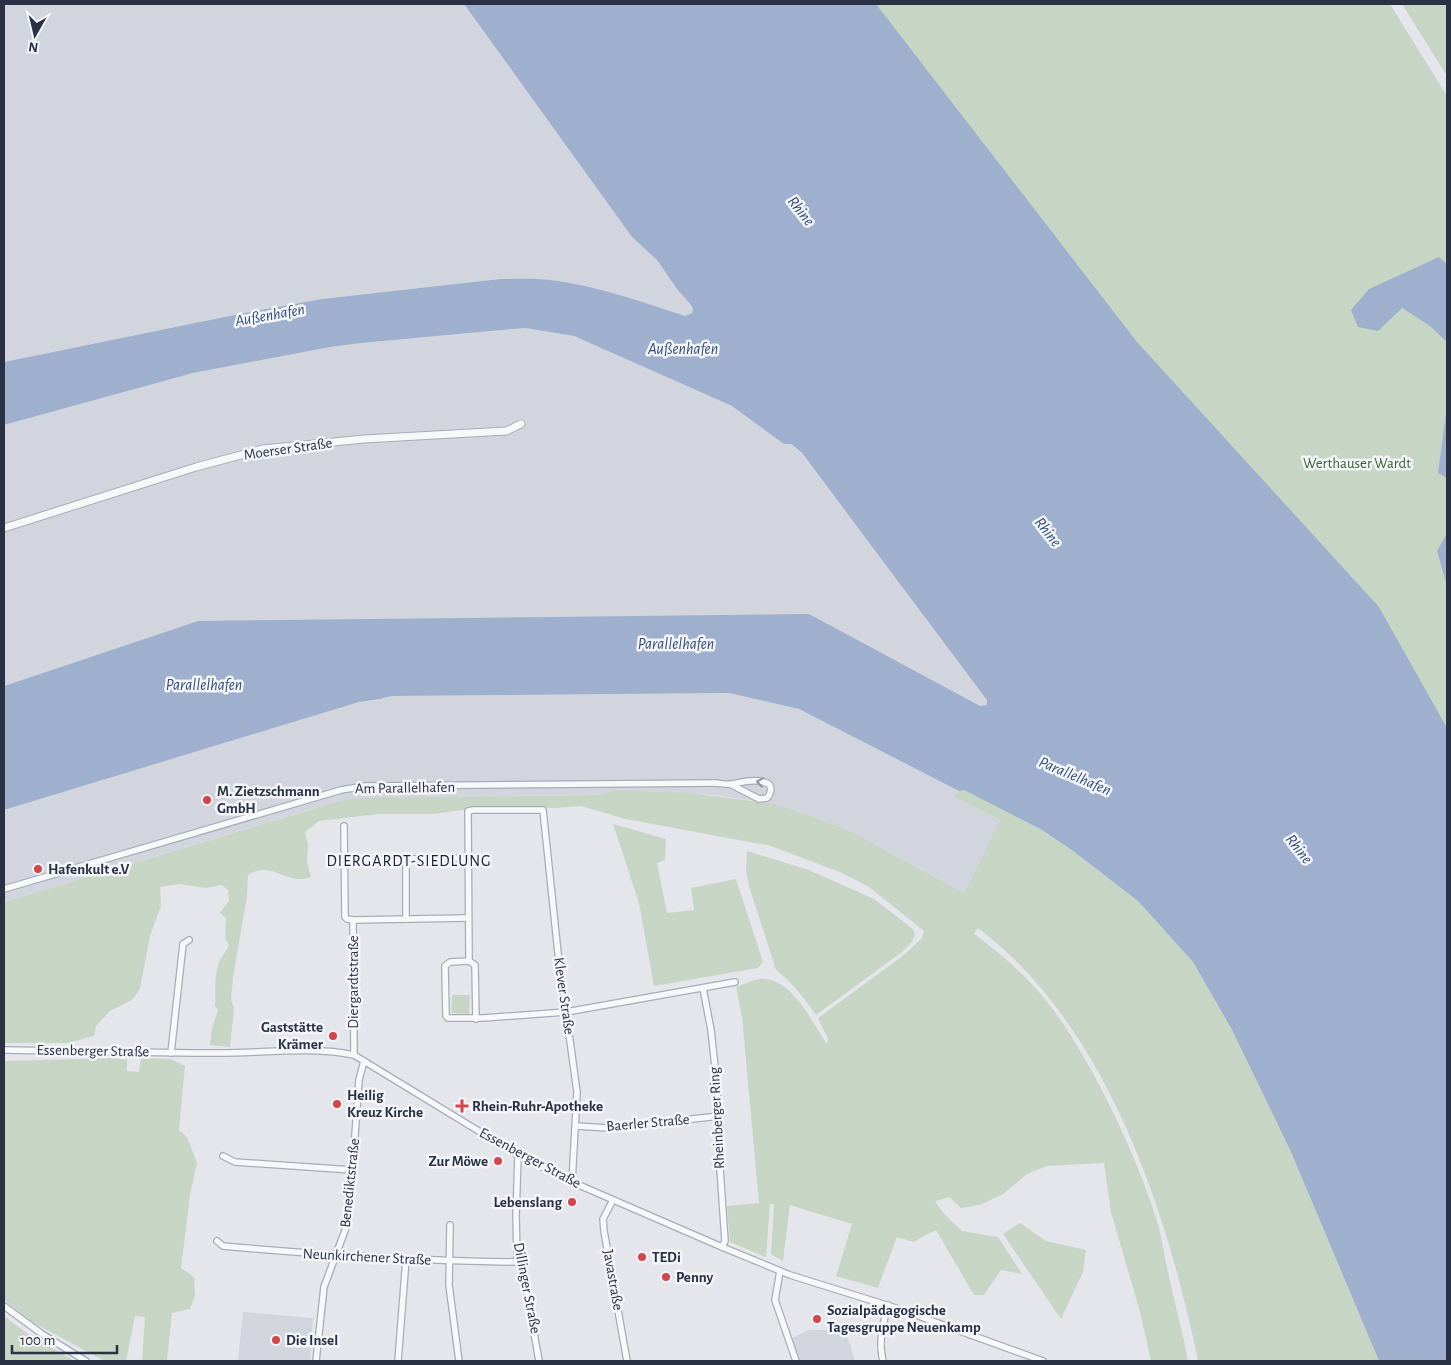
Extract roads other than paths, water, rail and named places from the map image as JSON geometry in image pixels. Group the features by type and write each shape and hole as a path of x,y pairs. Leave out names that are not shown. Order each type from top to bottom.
{"street":[{"name":"Moerser Straße","path":"4,528 186,470 263,449 364,439 506,431 521,424"},
{"name":"Am Parallelhafen","path":"4,889 342,790 365,786 730,784 743,781 765,782 771,786 771,791 767,798 759,799 730,784"},
{"name":"Klever Straße","path":"468,858 468,811 543,810 577,1092 572,1182"},
{"name":"Diergardtstraße","path":"344,826 345,917 353,920 354,1054"},
{"path":"345,860 468,858 469,961"},
{"path":"406,859 406,919"},
{"path":"353,920 468,918"},
{"name":"Essenberger Straße","path":"171,1053 183,944 189,940"},
{"path":"476,1019 474,965 469,961 450,962 445,966 446,1016 451,1019 476,1019 566,1012 734,982"},
{"name":"Rheinberger Ring","path":"703,988 711,1030 720,1116 720,1195 725,1241 722,1248"},
{"name":"Essenberger Straße","path":"4,1051 171,1053 310,1051 354,1054 518,1155 572,1182 722,1248 780,1271 888,1305 1043,1361"},
{"name":"Benediktstraße","path":"316,1361 324,1287 347,1225 359,1080 364,1060"},
{"name":"Baerler Straße","path":"576,1126 608,1128 720,1116"},
{"name":"Dillinger Straße","path":"518,1155 516,1216 519,1262 524,1270 539,1361"},
{"path":"223,1156 235,1162 352,1170"},
{"name":"Javastraße","path":"613,1200 603,1219 627,1361"},
{"path":"450,1225 449,1285 459,1361"},
{"name":"Neunkirchener Straße","path":"217,1241 223,1246 336,1255 449,1261 519,1262"},
{"path":"398,1361 406,1259"},
{"path":"780,1271 775,1300 796,1361"},
{"path":"883,1361 880,1334 888,1305"},
{"path":"4,1306 42,1334 86,1361"}],"water":[{"path":"464,4 876,4 1137,342 1379,607 1447,728 1447,1361 1379,1361 1291,1152 1232,1030 1193,962 1138,901 1073,851 1042,830 964,790 959,791 799,709 729,693 393,696 359,702 4,810 4,686 198,621 809,614 980,706 987,705 987,700 802,453 791,444 784,444 732,406 574,336 525,328 330,347 193,373 4,425 4,362 322,299 500,279 538,279 567,282 601,290 685,316 692,313 691,305 677,289 657,260 632,237"},
{"path":"1439,257 1447,264 1447,342 1430,326 1402,308 1378,331 1358,327 1351,310 1369,289"},
{"path":"1447,406 1447,478 1438,473"},
{"path":"1447,533 1447,586 1437,551"}],"place":[{"name":"M. Zietzschmann GmbH","path":"207,800"},
{"name":"Hafenkult e.V","path":"38,869"},
{"name":"Gaststätte Krämer","path":"333,1036"},
{"name":"Heilig Kreuz Kirche","path":"337,1104"},
{"name":"Rhein-Ruhr-Apotheke","path":"462,1106"},
{"name":"Zur Möwe","path":"498,1161"},
{"name":"Lebenslang","path":"572,1202"},
{"name":"TEDi","path":"642,1257"},
{"name":"Penny","path":"666,1277"},
{"name":"Sozialpädagogische Tagesgruppe Neuenkamp","path":"817,1319"},
{"name":"Die Insel","path":"276,1340"}],"district":[{"name":"DIERGARDT-SIEDLUNG","path":"409,861"}],"water label":[{"name":"Rhine","path":"801,211"},
{"name":"Außenhafen","path":"270,315"},
{"name":"Außenhafen","path":"683,349"},
{"name":"Rhine","path":"1048,532"},
{"name":"Parallelhafen","path":"676,644"},
{"name":"Parallelhafen","path":"204,685"},
{"name":"Parallelhafen","path":"1075,776"},
{"name":"Rhine","path":"1299,849"}],"park label":[{"name":"Werthauser Wardt","path":"1357,463"}]}
